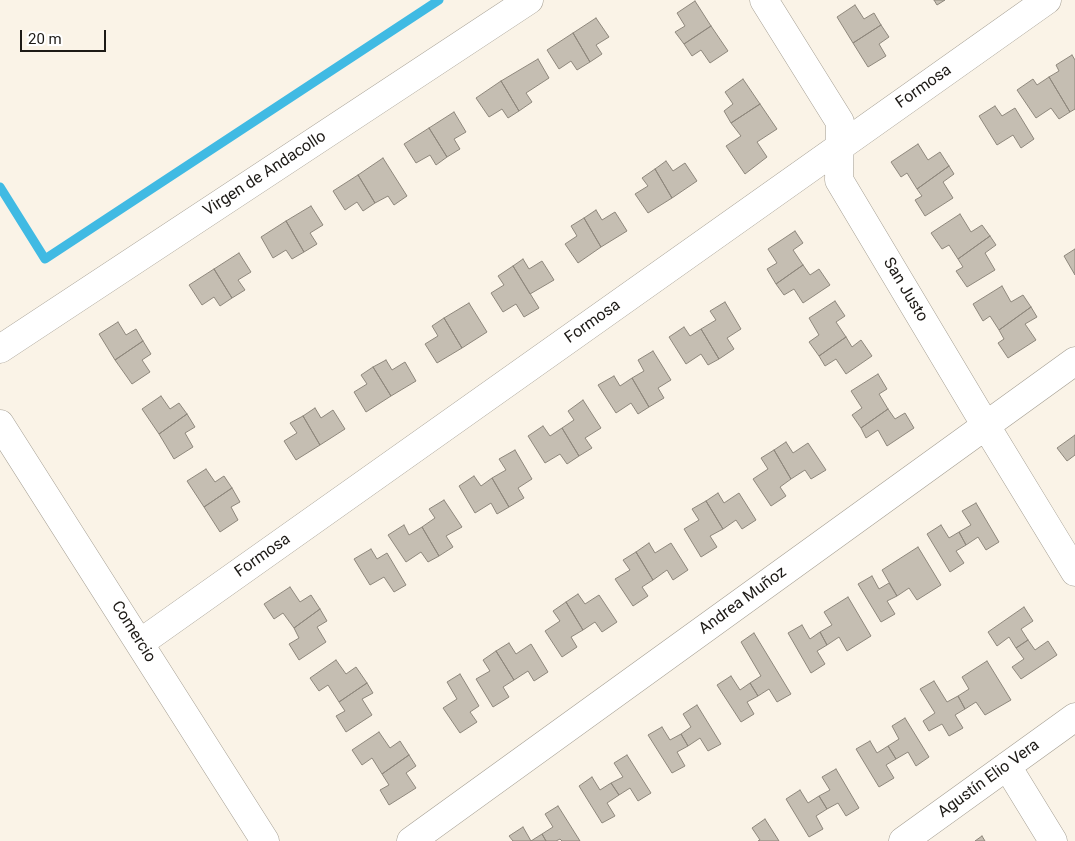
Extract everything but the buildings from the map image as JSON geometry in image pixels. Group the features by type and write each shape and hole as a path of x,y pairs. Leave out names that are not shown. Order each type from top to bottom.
{"street":[{"name":"Virgen de Andacollo","path":"0,349 529,0"},
{"name":"San Justo","path":"764,0 840,122 839,180 1075,572"},
{"name":"Formosa","path":"140,643 1047,0"},
{"name":"Andrea Muñoz","path":"411,841 1075,361"},
{"name":"Comercio","path":"0,424 265,841"},
{"name":"Agustín Elio Vera","path":"903,841 1075,717"},
{"path":"1007,766 1053,841"}],"waterway":[{"path":"0,187 45,259 439,0"}]}
